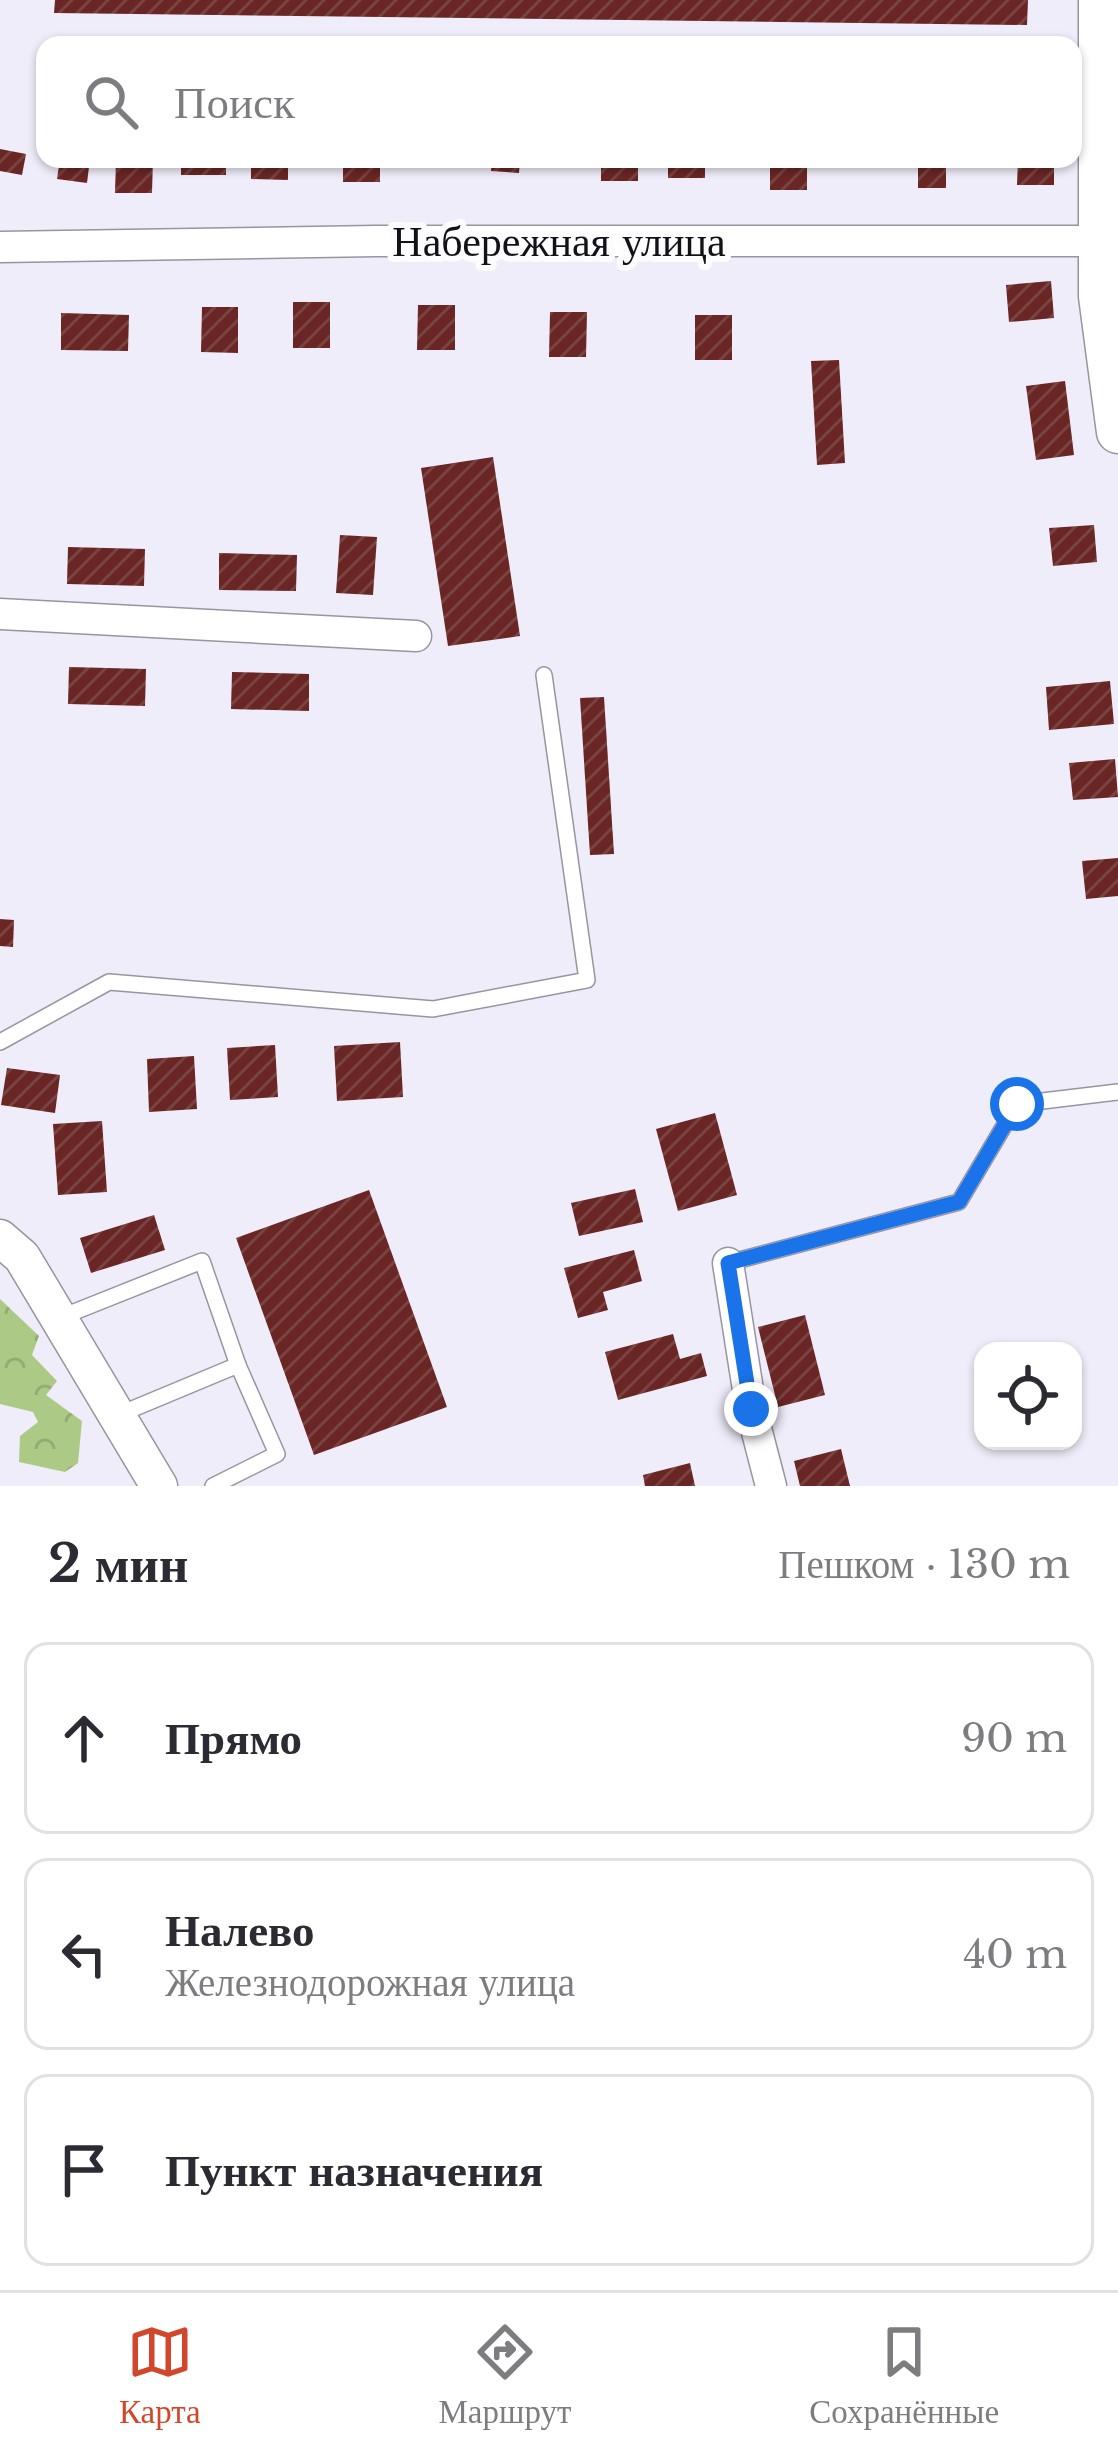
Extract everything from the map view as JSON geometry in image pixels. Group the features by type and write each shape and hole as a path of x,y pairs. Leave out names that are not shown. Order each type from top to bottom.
{"main road":[{"path":"1100,0 1109,241 1100,296 1118,432"}],"street":[{"name":"Набережная улица","path":"0,247 376,241 1109,241"},
{"path":"0,614 416,636"},
{"path":"0,1238 22,1257 159,1486"},
{"path":"728,1263 751,1409 771,1486"}],"lane":[{"path":"0,1042 109,982 433,1009 587,980 544,675"},
{"path":"728,1263 959,1202 1017,1104 1118,1092"},
{"path":"59,1318 202,1261 238,1365 278,1454 212,1486"},
{"path":"118,1415 238,1365"}],"green space":[{"path":"0,1299 39,1336 32,1355 57,1381 46,1395 82,1421 78,1463 65,1472 19,1462 20,1436 38,1422 33,1412 0,1404"}],"building":[{"path":"55,0 1028,0 1027,25 54,13"},
{"path":"0,149 26,154 22,175 0,171"},
{"path":"59,168 89,168 87,183 57,179"},
{"path":"116,168 153,168 152,193 115,193"},
{"path":"181,168 226,168 226,175 181,175"},
{"path":"251,168 288,168 288,180 251,179"},
{"path":"343,168 380,168 380,182 343,182"},
{"path":"491,168 519,168 519,173"},
{"path":"601,168 638,168 638,181 601,181"},
{"path":"668,168 705,168 705,178 668,178"},
{"path":"770,168 807,168 807,190 770,190"},
{"path":"918,168 946,168 946,188 918,188"},
{"path":"1018,168 1054,168 1054,185 1017,185"},
{"path":"1051,281 1054,318 1009,322 1006,285"},
{"path":"293,302 330,302 330,348 293,348"},
{"path":"418,305 455,305 455,350 417,350"},
{"path":"202,307 238,307 238,353 201,352"},
{"path":"550,312 587,312 586,357 549,357"},
{"path":"61,313 129,315 128,351 61,350"},
{"path":"695,315 732,315 732,360 695,360"},
{"path":"839,360 845,463 817,465 811,361"},
{"path":"1065,381 1074,455 1036,460 1026,386"},
{"path":"493,457 520,636 448,646 421,468"},
{"path":"1094,525 1097,562 1053,566 1049,528"},
{"path":"340,535 377,537 373,595 336,593"},
{"path":"68,547 145,549 144,586 67,584"},
{"path":"219,553 297,555 296,591 219,590"},
{"path":"69,667 146,669 145,706 68,704"},
{"path":"232,672 309,674 309,711 231,709"},
{"path":"1110,681 1114,724 1049,730 1046,687"},
{"path":"604,697 614,854 590,855 580,698"},
{"path":"1115,759 1118,797 1073,800 1069,763"},
{"path":"1118,858 1118,896 1086,899 1082,861"},
{"path":"0,919 14,920 13,947 0,946"},
{"path":"400,1042 403,1097 337,1101 334,1046"},
{"path":"275,1045 278,1097 230,1100 227,1048"},
{"path":"194,1056 197,1109 149,1112 147,1059"},
{"path":"7,1068 60,1075 55,1113 1,1105"},
{"path":"715,1113 737,1195 678,1211 656,1129"},
{"path":"102,1121 107,1192 58,1195 53,1124"},
{"path":"635,1189 643,1222 579,1236 571,1203"},
{"path":"369,1190 447,1407 314,1455 236,1238"},
{"path":"154,1215 165,1250 91,1273 80,1238"},
{"path":"634,1250 642,1281 603,1292 608,1310 578,1318 564,1268"},
{"path":"805,1315 825,1395 778,1407 758,1327"},
{"path":"673,1334 680,1359 701,1353 707,1376 618,1400 605,1352"},
{"path":"841,1449 850,1486 800,1486 794,1461"},
{"path":"690,1463 695,1486 645,1486 643,1475"}],"route":[{"path":"751,1409 728,1263 959,1202 1017,1104"}]}
